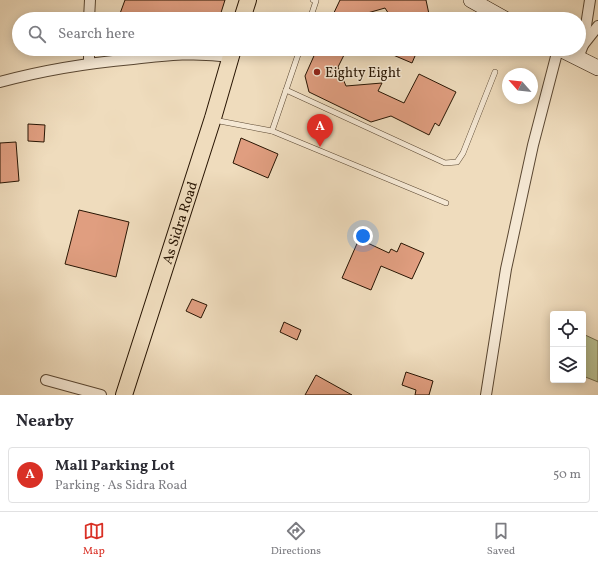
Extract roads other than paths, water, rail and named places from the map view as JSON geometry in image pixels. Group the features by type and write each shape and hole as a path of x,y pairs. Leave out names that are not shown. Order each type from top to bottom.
{"main road":[{"path":"244,12 248,0"},
{"name":"As Sidra Road","path":"124,395 213,120 231,56"}],"street":[{"path":"90,0 90,12"},
{"path":"471,0 492,12"},
{"path":"586,20 590,0"},
{"path":"586,43 598,26"},
{"path":"89,56 89,63"},
{"path":"0,82 23,75 89,63 168,56"},
{"path":"486,395 508,261 533,145 557,56"},
{"path":"585,56 598,68"},
{"path":"46,380 101,395"}],"lane":[{"path":"312,12 316,1 313,0"},
{"path":"272,131 298,56"},
{"path":"286,90 445,163 457,162 463,153 495,72"},
{"path":"213,120 272,131 446,203"}],"place":[{"name":"Eighty Eight","path":"317,72"},
{"name":"Mall Parking Lot","path":"320,147"}]}
